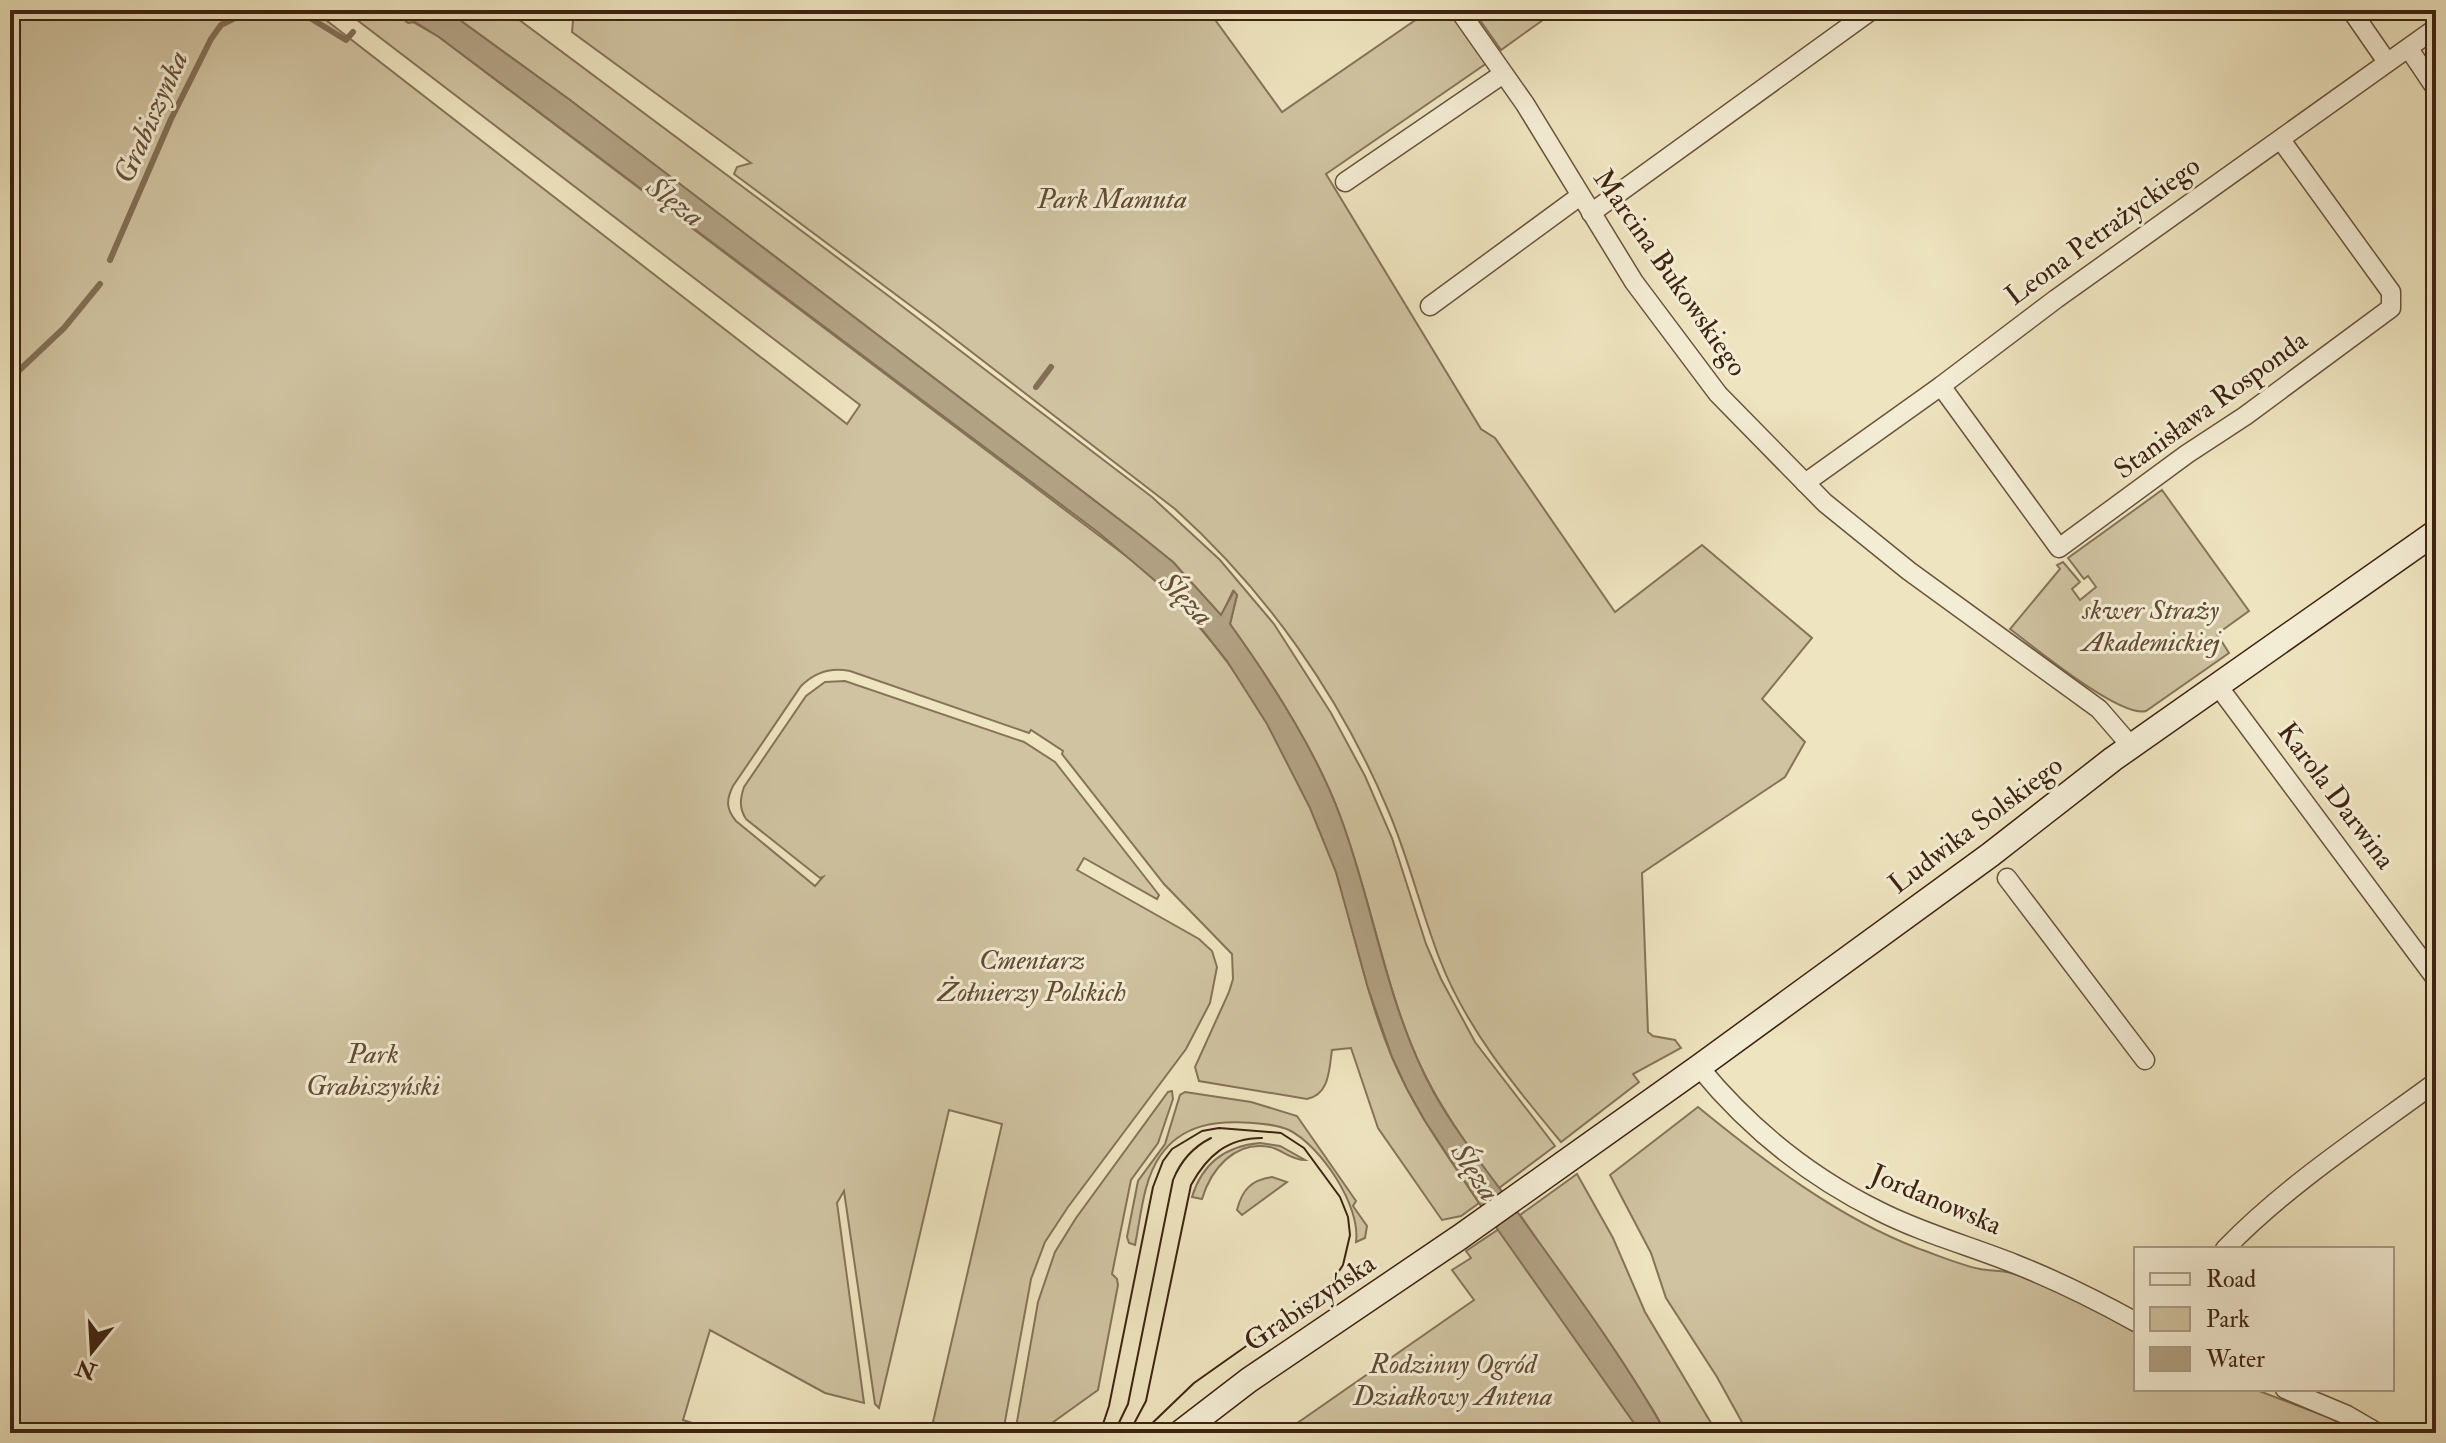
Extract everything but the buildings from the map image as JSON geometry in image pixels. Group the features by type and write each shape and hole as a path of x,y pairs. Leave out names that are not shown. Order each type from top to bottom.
{"main road":[{"name":"Ludwika Solskiego","path":"1554,1170 1990,855 2131,746 2436,532"},
{"name":"Grabiszyńska","path":"1180,1433 1249,1380 1554,1170"}],"street":[{"name":"Marcina Bukowskiego","path":"1459,10 1525,104 1634,282 1718,394 1825,503 1909,571 2099,709 2131,746"},
{"path":"1591,213 1872,10"},
{"path":"2351,10 2387,62"},
{"name":"Leona Petrażyckiego","path":"1805,483 2436,28"},
{"path":"2409,49 2436,89"},
{"path":"1345,182 1503,74"},
{"name":"Stanisława Rosponda","path":"1941,386 2059,548 2187,454 2245,416 2391,308 2391,292 2281,140"},
{"path":"1430,306 1580,196"},
{"name":"Karola Darwina","path":"2218,686 2436,979"},
{"path":"2007,878 2145,1060"},
{"name":"Jordanowska","path":"1699,1067 1731,1106 1767,1139 1877,1210 2073,1288 2134,1321"},
{"path":"2227,1247 2294,1186 2436,1082"},
{"path":"2290,1391 2347,1415 2378,1433"}],"green space":[{"path":"10,10 313,10 847,424 860,405 344,10 392,10 439,37 1138,565 1202,630 1231,667 1257,705 1303,787 1336,872 1375,1012 1392,1057 1421,1114 1479,1203 1461,1216 1442,1220 1378,1128 1351,1048 1332,1050 1324,1086 1315,1096 1307,1099 1199,1081 1195,1067 1229,992 1233,979 1232,954 1164,884 1062,754 1063,751 1031,730 1029,733 850,671 830,671 817,674 801,686 733,786 728,800 730,812 736,821 815,886 823,877 820,878 746,819 741,799 744,787 806,696 825,682 845,681 1024,742 1055,762 1159,895 1157,899 1084,858 1077,870 1199,939 1212,951 1217,967 1210,1003 1186,1049 1045,1242 1031,1279 1004,1427 979,1433 933,1422 1002,1124 949,1110 879,1408 875,1404 844,1191 837,1203 864,1403 825,1393 710,1330 683,1420 716,1433 10,1433"},
{"path":"446,10 506,10 1152,497 1220,560 1274,624 1331,713 1365,776 1392,838 1426,944 1441,979 1475,1042 1555,1146 1499,1188 1439,1101 1419,1064 1400,1016 1349,841 1329,788 1290,715 1230,624 1237,595 1233,591 1221,616 1173,562 1137,533 570,100"},
{"name":"Park Mamuta","path":"574,10 1208,10 1282,112 1430,10 1451,10 1487,63 1326,174 1481,429 1495,438 1615,612 1702,545 1812,638 1762,699 1805,742 1785,777 1642,873 1648,1032 1653,1036 1675,1040 1681,1048 1633,1074 1639,1082 1561,1142 1509,1078 1463,1009 1440,960 1395,829 1369,768 1324,687 1298,648 1240,575 1175,509 734,174 737,167 751,163 572,32"},
{"path":"1473,10 1557,10 1501,50"},
{"name":"skwer Straży Akademickiej","path":"2162,490 2249,611 2217,634 2229,653 2146,711 2134,710 2098,693 2010,629 2060,569 2057,565 2063,562 2080,582 2072,589 2080,600 2096,587 2088,576 2084,579 2068,558"},
{"path":"1172,1091 1173,1099 1158,1143 1131,1180 1112,1274 1118,1285 1098,1390 1038,1433 1015,1433 1038,1302 1055,1252 1076,1218 1168,1092"},
{"path":"1185,1092 1251,1102 1297,1116 1356,1201 1353,1206 1367,1226 1365,1238 1356,1242 1356,1228 1345,1195 1326,1163 1301,1138 1276,1126 1226,1122 1190,1131 1169,1145 1160,1156 1146,1188 1135,1245 1129,1243 1127,1237 1138,1181 1165,1144 1180,1095"},
{"path":"1698,1107 1802,1186 1887,1235 1957,1262 2007,1272 2044,1284 2134,1332 2134,1391 2259,1391 2330,1418 2359,1433 1748,1433 1717,1377 1666,1298 1651,1253 1610,1175"},
{"path":"1260,1143 1280,1146 1305,1160 1270,1147 1246,1148 1235,1152 1218,1168 1202,1199 1192,1197 1202,1175 1217,1159 1236,1148"},
{"path":"1577,1174 1613,1238 1645,1312 1717,1433 1666,1433 1520,1215"},
{"path":"1272,1177 1287,1182 1242,1215 1237,1210 1245,1192 1253,1183"},
{"name":"Rodzinny Ogród Działkowy Antena","path":"1499,1229 1641,1433 1283,1433 1474,1300 1452,1270 1471,1258 1466,1251"}],"water":[{"name":"Ślęza","path":"392,10 446,10 570,100 1137,533 1173,562 1221,615 1234,591 1237,595 1230,624 1290,715 1329,788 1351,848 1404,1025 1434,1093 1633,1377 1666,1433 1641,1433 1425,1121 1392,1057 1368,988 1336,872 1310,808 1267,724 1227,661 1204,632 1166,590 1099,533 439,37 415,22 408,23"}],"waterway":[{"name":"Grabiszynka","path":"110,260 171,119 211,39 221,25 251,10"},
{"name":"Grabiszynka","path":"297,10 346,40 353,32"},
{"name":"Grabiszynka","path":"10,379 64,328 100,284"},
{"path":"1036,387 1051,367"}],"tram line":[{"path":"1100,1433 1109,1406 1153,1187 1163,1161 1172,1149 1202,1131 1219,1128 1281,1133 1304,1148 1340,1197 1348,1217 1350,1235 1343,1265 1327,1289 1194,1383 1142,1433"},
{"path":"1114,1433 1128,1404 1173,1180 1188,1155 1211,1138"},
{"path":"1129,1433 1146,1401 1191,1185 1211,1157 1228,1145 1262,1138"}],"park label":[{"name":"Cmentarz Żołnierzy Polskich","path":"1032,976"},
{"name":"Park Grabiszyński","path":"373,1070"}]}
